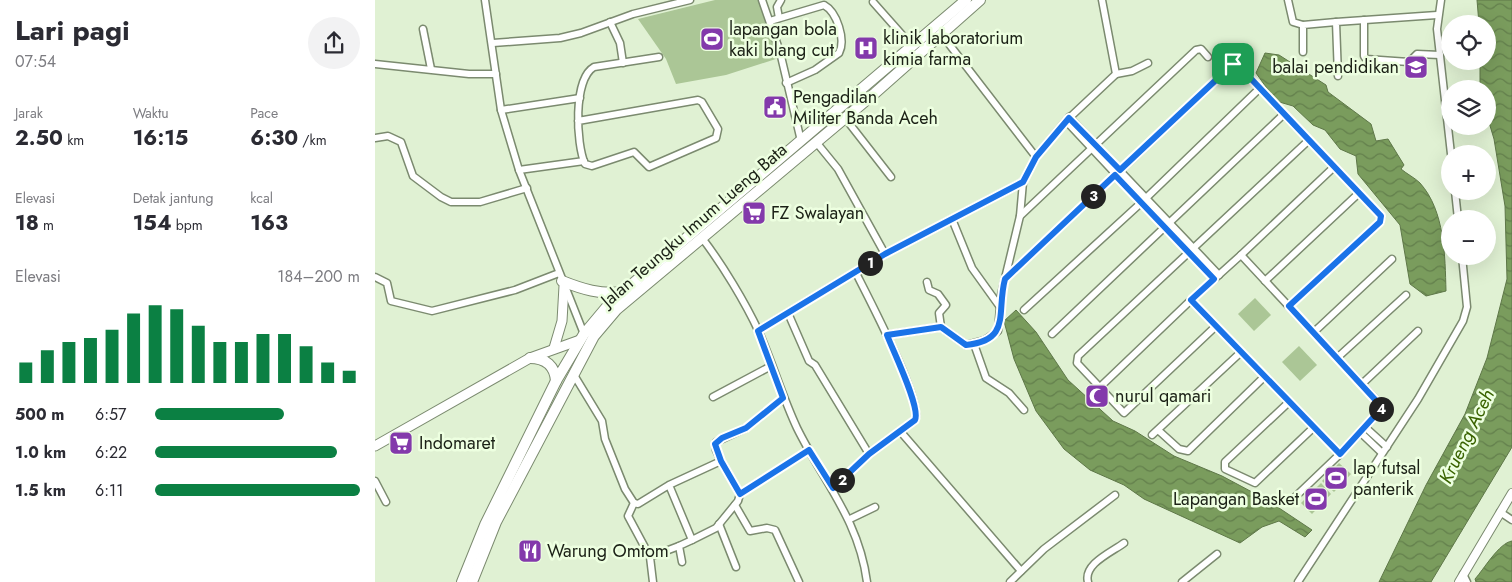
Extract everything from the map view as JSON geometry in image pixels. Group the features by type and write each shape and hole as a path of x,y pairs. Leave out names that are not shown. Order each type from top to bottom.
{"highway":[{"name":"Jalan Teungku Imum Lueng Bata","path":"462,582 485,525 504,498 594,336 616,310 702,238 722,215 801,141 966,0"},
{"name":"Jalan Teungku Imum Lueng Bata","path":"472,582 504,498 556,381 582,337 610,303 816,142 942,35 980,0"},
{"path":"562,280 594,292 609,294 623,292"},
{"path":"530,358 545,360 552,366 556,381"}],"main road":[{"path":"554,348 562,322 562,280"},
{"path":"375,446 530,358 582,337"}],"street":[{"path":"485,0 493,43 501,110 519,170 582,337"},
{"path":"493,43 560,38 581,33 633,14 690,0"},
{"path":"762,0 770,21 801,141"},
{"path":"779,18 777,6 781,0"},
{"path":"887,335 941,327 964,344 974,344 994,335 998,331 1005,279 1020,216 1023,182 1036,157 1068,119 1112,80 1116,74 1102,0"},
{"path":"1288,0 1293,22 1303,25 1437,15"},
{"path":"1364,20 1366,59 1409,62 1417,54 1441,55 1437,15 1441,0"},
{"path":"873,2 912,46"},
{"path":"770,21 824,5 833,15 842,40 839,53 823,66 786,83"},
{"path":"610,22 620,43 623,63"},
{"path":"1336,22 1338,76"},
{"path":"1303,25 1303,52"},
{"path":"423,30 431,70"},
{"path":"942,35 1036,157"},
{"path":"1020,216 1196,50 1201,49 1208,57"},
{"path":"578,121 698,100 702,102 718,129 716,138 649,167 634,152 591,166 588,166 584,161 578,121 583,79 588,71 594,67 659,57"},
{"path":"1116,74 1132,71 1149,63"},
{"path":"375,64 496,74"},
{"path":"1005,279 1232,65 1238,65 1380,214 1380,222 1289,306"},
{"path":"1443,70 1450,145"},
{"path":"1024,310 1144,200 1260,88"},
{"path":"501,110 580,98"},
{"path":"1052,334 1284,114"},
{"path":"845,118 891,177"},
{"path":"1068,119 1216,277"},
{"path":"375,138 388,136 401,142 413,176 441,197 451,202 480,202 527,188"},
{"path":"1216,326 1127,412 1121,412 1078,365 1078,356 1309,140"},
{"path":"816,142 838,169 885,254"},
{"path":"519,170 584,161"},
{"path":"1099,388 1334,166"},
{"path":"758,331 885,254 1023,182"},
{"path":"1265,280 1359,193"},
{"path":"951,219 972,268 1000,307"},
{"path":"702,238 758,331 783,398 809,450 850,519 861,552 867,582"},
{"path":"1241,255 1381,406 1381,409 1363,430 1294,498"},
{"path":"1314,332 1392,259"},
{"path":"1298,582 1419,399 1466,314 1463,265"},
{"path":"833,488 869,454 915,420 917,411 887,335 856,273"},
{"path":"375,277 387,283 391,300 432,311 562,280"},
{"path":"927,282 929,290 939,294 946,305 939,313 941,327"},
{"path":"1337,358 1406,295"},
{"path":"1191,300 1240,353 1340,454"},
{"path":"788,313 809,362 815,365 869,454"},
{"path":"1361,384 1418,331"},
{"path":"974,344 986,378 1009,393 1024,410"},
{"path":"1240,353 1155,432 1185,452 1192,448 1265,377"},
{"path":"713,397 771,366"},
{"path":"574,375 602,421 605,439 625,489 633,503"},
{"path":"740,494 721,461 716,450 716,442 746,428 783,398"},
{"path":"1289,402 1225,462 1225,470 1250,482 1259,481 1313,428"},
{"path":"1363,430 1387,447"},
{"path":"1363,430 1382,453"},
{"path":"900,431 1021,571"},
{"path":"649,557 711,532 735,505 740,494 809,450"},
{"path":"633,503 637,504 721,461"},
{"path":"375,481 386,502"},
{"path":"669,486 692,540"},
{"path":"1459,582 1465,578 1512,493"},
{"path":"1010,582 1044,549 1115,495"},
{"path":"633,503 628,516 649,557 650,581"},
{"path":"735,505 750,531 767,528 775,530 799,582"},
{"path":"850,519 875,507"},
{"path":"1500,512 1512,520"},
{"path":"719,524 736,567"},
{"path":"1088,582 1087,575 1092,566 1125,543"},
{"path":"679,546 682,562"},
{"path":"1182,582 1217,554"}],"shaded area":[{"name":"lapangan bola kaki blang cut","path":"715,0 760,0 779,58 726,75 676,84 666,59 638,19"},
{"path":"1255,298 1271,315 1254,331 1238,314"},
{"path":"1299,346 1317,365 1300,381 1282,362"},
{"name":"lap futsal panterik","path":"1339,463 1351,474 1334,492 1322,481"},
{"name":"Lapangan Basket","path":"1321,483 1331,494 1312,514 1301,503"}],"water":[{"name":"Krueng Aceh","path":"1477,0 1512,0 1512,447 1431,582 1379,582 1426,485 1465,414 1487,358 1507,279 1505,206 1493,135 1496,135 1496,80 1480,80 1480,70 1496,70 1496,15 1478,15"},
{"path":"1265,53 1279,55 1326,85 1328,92 1371,124 1376,141 1388,139 1404,165 1401,169 1420,183 1428,194 1439,220 1441,229 1441,265 1445,265 1446,291 1426,296 1410,284 1400,225 1358,174 1356,156 1340,149 1325,130 1313,125 1293,106 1276,101 1256,73"},
{"path":"1016,310 1036,332 1068,380 1113,421 1135,431 1174,456 1222,476 1267,500 1312,530 1305,537 1279,521 1262,527 1240,543 1144,499 1124,485 1090,470 1064,449 1036,411 1014,359 1004,321"},
{"path":"1512,541 1512,582 1476,582 1475,579 1497,551"}],"place":[{"name":"lapangan bola kaki blang cut","path":"712,39"},
{"name":"klinik laboratorium kimia farma","path":"866,48"},
{"name":"balai pendidikan","path":"1416,67"},
{"name":"Pengadilan Militer Banda Aceh","path":"775,107"},
{"name":"FZ Swalayan","path":"754,213"},
{"name":"nurul qamari","path":"1097,396"},
{"name":"Indomaret","path":"401,443"},
{"name":"lap futsal panterik","path":"1336,478"},
{"name":"Lapangan Basket","path":"1316,499"},
{"name":"Warung Omtom","path":"530,551"}],"route":[{"path":"1233,64 1238,65 1381,216 1380,222 1289,306 1381,404 1381,409 1340,454 1240,353 1191,300 1214,279 1115,175 1005,279 1001,295 1000,323 998,331 994,335 974,344 966,345 941,327 887,335 913,398 918,415 915,420 869,454 833,488 809,450 765,480 740,494 721,461 715,444 722,438 746,428 783,398 758,331 885,254 1023,182 1036,157 1069,118 1120,170 1233,64"}]}
